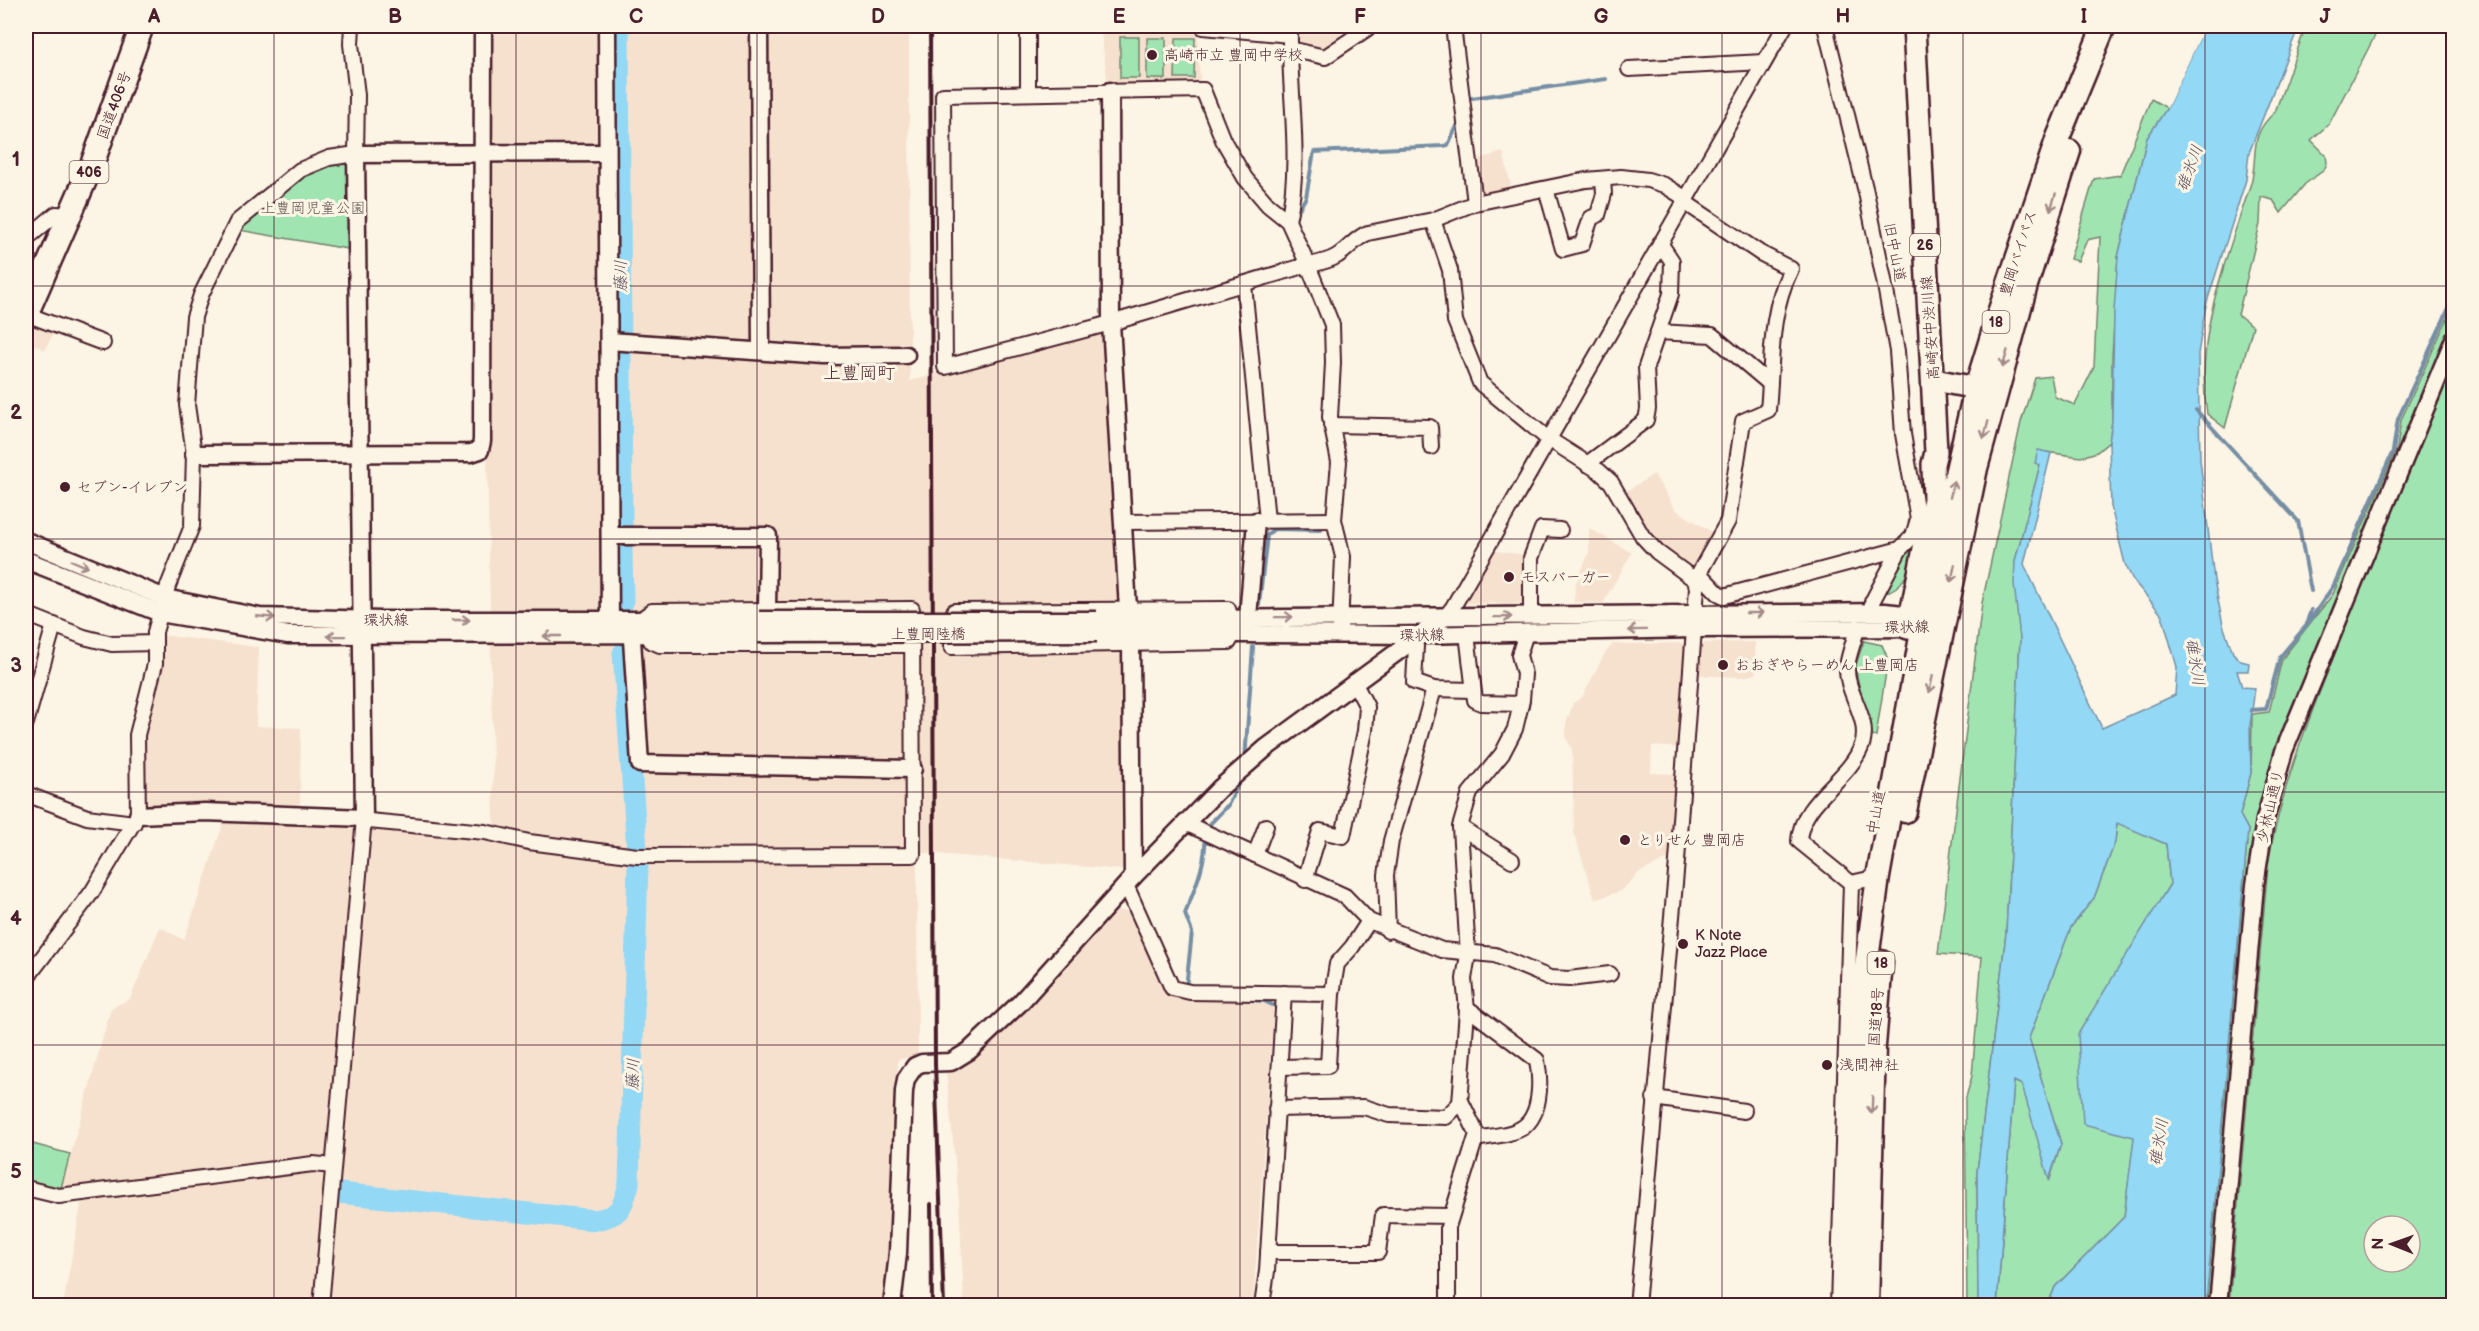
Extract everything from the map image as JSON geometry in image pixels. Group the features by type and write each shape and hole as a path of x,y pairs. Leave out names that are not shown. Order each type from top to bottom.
{"highway":[{"name":"国道406号","path":"26,314 97,152 142,26"},
{"name":"豊岡バイパス","path":"1921,622 1976,468 1986,390 2057,140 2104,26"},
{"name":"豊岡バイパス","path":"1986,390 2071,145 2121,26"},
{"name":"中山道","path":"1864,880 1921,622"},
{"name":"国道18号","path":"1867,1305 1878,983 1901,829 1921,622"},
{"name":"国道18号","path":"1851,1305 1864,880"}],"main road":[{"name":"高崎安中渋川線","path":"1914,26 1936,453 1933,464 1934,499 1921,622"},
{"path":"1934,380 1986,390"}],"street":[{"path":"321,1305 364,818 357,95 351,44 352,26"},
{"path":"194,454 471,453 480,450 482,441 483,26"},
{"path":"606,26 610,627"},
{"path":"759,26 761,350"},
{"path":"1028,26 1028,93"},
{"path":"1290,49 1325,57 1371,26"},
{"path":"1453,26 1475,203"},
{"path":"892,1305 898,1253 906,1079 915,1066 922,1063 951,1062 969,1051 1020,1003 1129,881 1219,789 1266,748 1445,617 1453,608 1547,438 1785,26"},
{"name":"旧中山道","path":"1825,26 1866,192 1882,268 1897,351 1902,434 1910,465 1918,519 1913,536 1900,549 1872,602 1872,612"},
{"path":"1203,27 1290,34 1294,150 1288,221"},
{"path":"1629,69 1764,62"},
{"path":"1340,635 1343,557 1334,520 1339,462 1331,425 1332,325 1308,265 1288,221 1268,205 1245,178 1223,140 1203,90 943,95 945,367 1111,324 1244,285 1308,265 1336,257 1360,236 1368,233 1433,220 1475,203 1603,178 1648,180 1664,185 1760,253 1791,269 1785,282 1771,337 1768,410 1743,421 1728,521 1697,577 1696,621 1637,1305"},
{"path":"1110,91 1111,324 1128,609"},
{"path":"26,979 92,892 136,819 137,735 155,664 155,643 163,605 192,526 194,454 187,405 194,317 201,295 237,222 300,171 329,158 357,154 607,153"},
{"path":"1546,189 1563,249 1582,243 1591,218 1598,214 1604,194 1603,178"},
{"path":"26,239 56,214 70,214"},
{"path":"1433,220 1450,270 1455,321 1477,379 1547,438 1611,482 1643,537 1697,577 1724,596 1900,549"},
{"path":"1587,464 1646,420 1648,409 1646,367 1671,294 1672,261 1660,243"},
{"path":"1240,625 1228,609 954,612 952,647 1228,642 1240,625 1262,520 1244,285"},
{"path":"26,314 103,343"},
{"path":"1658,332 1712,335 1769,383"},
{"name":"少林山通り","path":"2218,1305 2256,885 2265,820 2284,751 2454,339"},
{"path":"609,341 825,356 906,355"},
{"path":"1331,425 1430,427 1431,447"},
{"path":"1910,465 1933,464"},
{"path":"1124,522 1334,520"},
{"path":"1531,616 1534,546 1542,529 1560,530"},
{"path":"610,536 768,536 761,627"},
{"name":"環状線","path":"26,542 163,605"},
{"name":"環状線","path":"26,560 163,605 288,635 363,628 761,627"},
{"path":"26,794 87,817 136,819 205,812 364,818 369,821 485,832 529,842 638,856 914,855 912,609 761,627"},
{"path":"912,645 652,611 637,627 640,764 913,769"},
{"name":"環状線","path":"1240,625 1340,635 1413,639 1467,634 1526,633 1872,612 1921,622"},
{"path":"26,614 84,637 112,644 155,643"},
{"name":"環状線","path":"1097,627 1240,625 1341,616 1531,616 1857,627 1921,622"},
{"path":"26,723 54,625"},
{"name":"上豊岡陸橋","path":"761,627 1097,627"},
{"path":"1838,1305 1864,880 1799,841 1800,828 1809,813 1862,746 1864,731 1847,668 1857,627"},
{"path":"1448,1305 1447,1235 1477,1134 1461,1101 1467,1007 1464,979 1468,955 1460,827 1470,793 1502,754 1515,729 1521,704 1524,674 1519,655 1526,633"},
{"path":"1467,634 1475,700 1481,703 1521,704"},
{"path":"1413,639 1416,646 1414,682 1434,689 1472,690"},
{"path":"1131,645 1129,881 1172,988 1190,992 1332,994"},
{"path":"1305,880 1320,831 1343,836 1365,730 1367,707 1354,682"},
{"path":"1388,931 1386,875 1391,842 1434,689"},
{"path":"1185,823 1305,880 1345,896 1369,921 1388,931 1442,950 1468,955 1495,955 1550,978 1569,979 1610,974"},
{"path":"1255,855 1266,826"},
{"path":"1460,827 1512,860"},
{"path":"1280,1067 1328,1066 1332,994 1337,964 1353,947 1369,921"},
{"path":"1262,1305 1268,1251 1284,993"},
{"path":"1467,1007 1538,1060 1540,1074 1535,1109 1526,1126 1518,1131 1476,1139"},
{"path":"1654,1098 1744,1111"},
{"path":"1276,1109 1364,1107 1389,1115 1446,1117 1461,1101"},
{"path":"26,1188 59,1196 313,1164 333,1166"},
{"path":"1268,1251 1315,1254 1378,1252 1383,1215 1451,1216"}],"shaded area":[{"path":"487,26 909,26 910,381 1107,327 1122,605 949,605 947,649 1125,653 1123,870 913,852 632,849 494,830 487,452"},
{"name":"高崎市立 豊岡中学校","path":"1100,26 1198,26 1200,85 1108,87"},
{"name":"高崎市立 豊岡中学校","path":"1216,26 1342,26 1340,39 1326,50 1321,50 1296,45 1296,32"},
{"path":"1503,152 1512,190 1481,195 1478,192 1475,160"},
{"path":"33,320 55,330 45,350 26,341"},
{"path":"1654,474 1676,510 1719,536 1698,574 1660,550 1622,494"},
{"path":"1589,528 1632,553 1603,603 1574,602 1575,585 1589,553"},
{"path":"1489,550 1528,555 1526,604 1459,603"},
{"path":"162,635 259,647 256,726 301,728 300,809 149,808 144,803 142,732"},
{"path":"1755,642 1756,674 1741,677 1697,675 1700,643"},
{"path":"1691,643 1683,748 1652,746 1651,773 1680,774 1673,857 1640,872 1621,891 1595,900 1574,833 1572,749 1566,738 1566,723 1573,703 1582,697 1605,653 1613,644"},
{"path":"225,818 483,835 632,861 917,861 918,1057 898,1059 895,1200 885,1305 63,1305 83,1193 59,1196 111,1008 130,999 160,927 184,940"},
{"path":"1110,911 1133,911 1167,987 1183,998 1274,1004 1253,1305 964,1305 959,1202 946,1072 953,1070"}],"green space":[{"path":"2306,26 2380,26 2329,124 2311,140 2326,155 2327,163 2324,170 2305,184 2281,213 2273,200 2261,197 2260,224 2238,315 2253,326 2225,428 2207,414 2204,384 2209,325 2223,268 2251,183 2257,138 2266,121 2275,112"},
{"path":"1120,37 1139,37 1139,78 1120,78"},
{"path":"1147,38 1166,38 1166,79 1147,79"},
{"path":"1176,38 1195,38 1194,78 1175,78"},
{"path":"2151,99 2167,108 2147,138 2118,257 2112,357 2112,421 2109,442 2097,452 2081,457 2038,451 2040,465 2015,561 2020,639 2006,933 1977,1172 1978,1305 1967,1305 1965,1101 1972,1076 1982,957 1938,954 1982,603 2021,422 2035,378 2051,376 2055,397 2075,405 2094,367 2100,237 2087,240 2078,261 2070,259 2094,179 2120,175"},
{"name":"上豊岡児童公園","path":"329,162 344,162 348,168 348,249 239,230 241,225 301,176"},
{"path":"2453,306 2453,321 2275,754 2261,800 2249,871 2210,1305 2206,1306 2248,830 2240,815 2251,773 2252,714 2269,712 2282,659 2333,594 2397,448 2401,420"},
{"path":"2453,367 2453,1305 2229,1305 2268,864 2290,775 2310,717"},
{"path":"1916,537 1904,580 1891,591 1881,594 1900,555"},
{"path":"1864,641 1882,645 1888,659 1876,736 1870,737 1855,667"},
{"path":"2117,822 2166,844 2170,884 2149,920 2134,1142 2124,1217 2055,1287 2048,1305 1997,1306 2014,1081 2022,1085 2050,1179 2061,1144 2029,1038 2071,927 2094,898 2115,842"},
{"path":"33,1144 70,1154 60,1192 26,1186 26,1172"}],"water":[{"name":"碓氷川","path":"2201,26 2299,26 2249,153 2246,180 2206,305 2198,354 2200,459 2214,580 2223,625 2233,653 2241,661 2249,663 2248,671 2237,671 2242,687 2255,688 2250,726 2251,773 2240,815 2248,830 2206,1305 2048,1305 2055,1287 2124,1217 2134,1137 2083,1124 2078,1034 2170,884 2166,844 2117,823 2115,842 2094,898 2071,927 2029,1038 2061,1144 2049,1180 2022,1085 2014,1081 1997,1305 1978,1306 1977,1172 2006,933 2014,772 2020,639 2014,583 2015,561 2040,465 2035,463 2038,450 2051,453 2024,564 2102,728 2175,695 2177,667 2162,615 2133,580 2125,564 2111,507 2109,442 2112,421 2114,310 2118,257 2147,138 2167,108 2202,33"}],"pier":[{"path":"2199,26 2201,26 2202,33 2167,108 2165,107 2199,33"}],"waterway":[{"name":"藤川","path":"619,26 622,526"},
{"path":"1472,98 1606,79"},
{"path":"1295,209 1299,209 1306,197 1314,152 1443,146 1448,145 1458,124"},
{"path":"2251,710 2266,709 2280,657 2306,626 2334,585 2393,451 2398,419 2454,297"},
{"path":"2196,410 2298,521 2311,591"},
{"path":"1259,604 1267,535 1274,529 1321,530"},
{"name":"藤川","path":"622,545 623,603"},
{"path":"2307,622 2311,610"},
{"path":"1245,760 1253,647"},
{"name":"藤川","path":"339,1193 595,1220 610,1216 622,1205 629,1184 638,864 623,653"},
{"path":"1206,828 1228,805 1242,776"},
{"path":"1186,988 1192,932 1185,914 1202,866 1205,836"},
{"path":"1236,999 1264,1001 1277,1007 1277,1012"},
{"path":"1268,1137 1270,1109"}],"railway":[{"path":"930,26 935,1064 944,1306"},
{"path":"931,1204 932,1306"}],"place":[{"name":"高崎市立 豊岡中学校","path":"1152,55"},
{"name":"セブン-イレブン","path":"65,487"},
{"name":"モスバーガー","path":"1509,577"},
{"name":"おおぎやらーめん 上豊岡店","path":"1723,665"},
{"name":"とりせん 豊岡店","path":"1625,840"},
{"name":"K Note Jazz Place","path":"1683,944"},
{"name":"浅間神社","path":"1827,1065"}],"district":[{"name":"上豊岡町","path":"859,373"}]}
